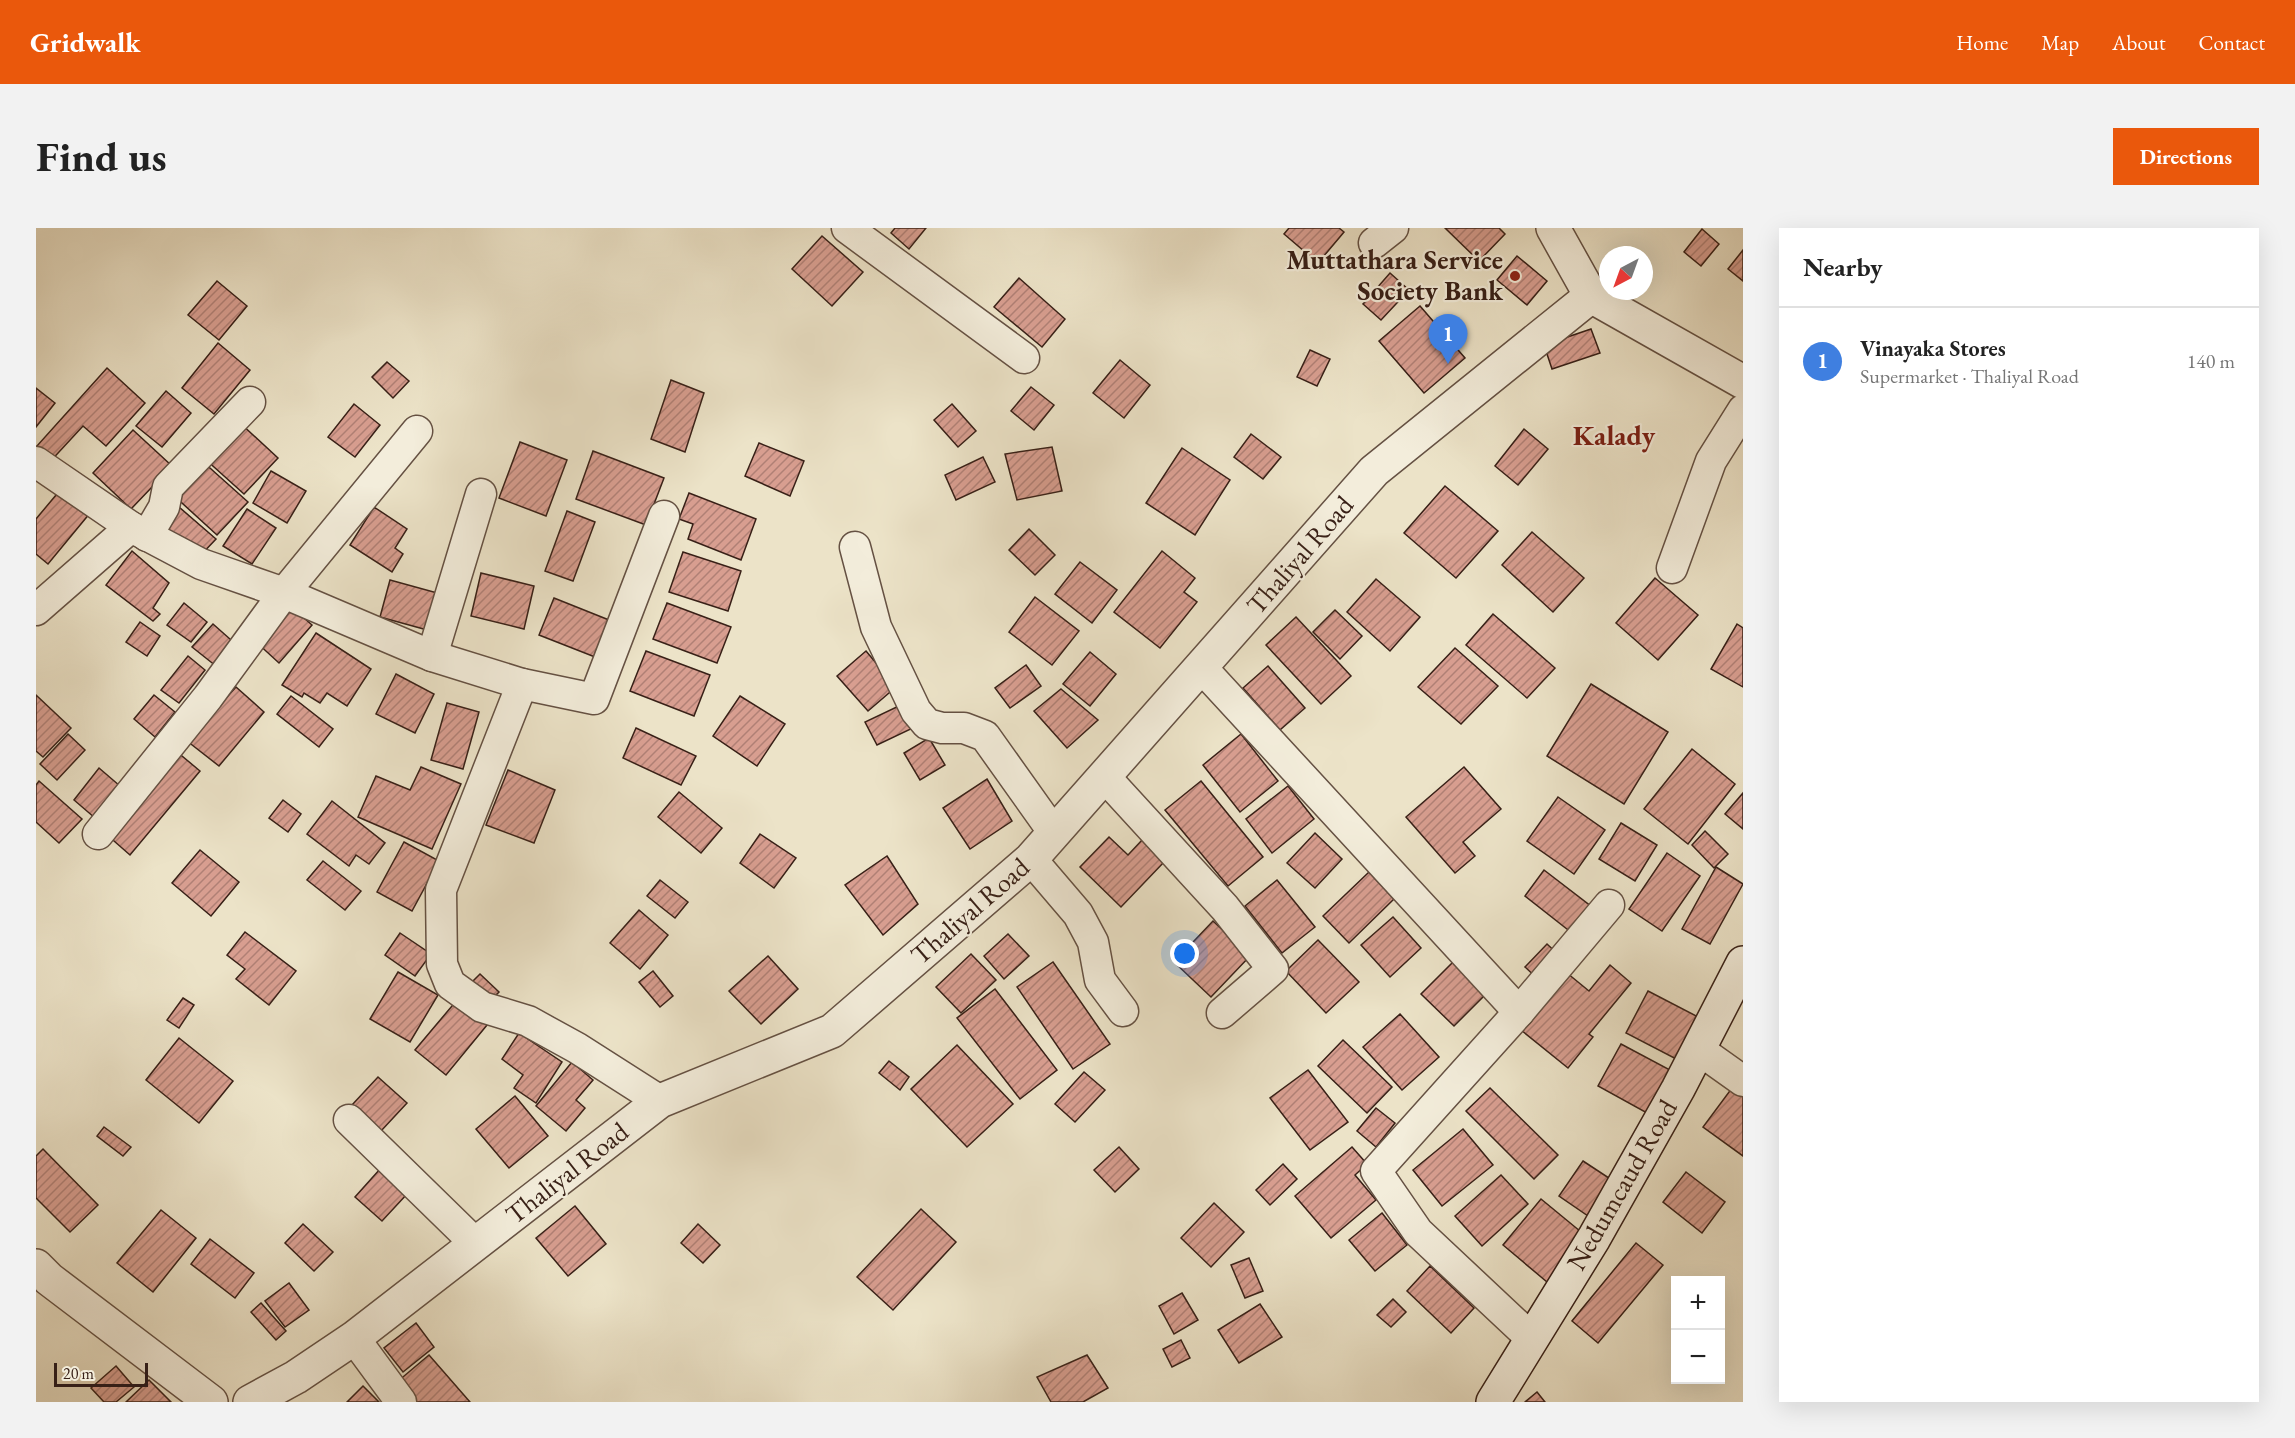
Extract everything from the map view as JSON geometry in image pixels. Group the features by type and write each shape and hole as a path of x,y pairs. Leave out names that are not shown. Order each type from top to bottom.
{"street":[{"path":"847,228 1024,358"},
{"path":"1554,228 1591,296 1743,382"},
{"name":"Thaliyal Road","path":"250,1402 296,1377 354,1338 660,1101 832,1031 1030,859 1374,471 1591,296"},
{"path":"36,610 139,531 165,507 168,487 250,402"},
{"path":"1672,568 1711,461 1743,410"},
{"path":"98,834 208,697 284,593 417,431"},
{"path":"36,462 139,531 201,564 284,593 432,656 522,684 594,699 664,516"},
{"path":"432,656 481,494"},
{"path":"855,547 876,627 916,711 927,724 942,728 964,728 985,736 1054,833"},
{"path":"1201,667 1520,1012"},
{"path":"522,684 441,890 442,964 450,984 482,1007 528,1021 577,1048 660,1101"},
{"path":"1104,776 1225,908 1273,969 1222,1013"},
{"path":"1030,859 1078,914 1093,942 1100,980 1123,1011"},
{"path":"1531,1338 1418,1232 1376,1171 1520,1012 1609,905"},
{"name":"Nedumcaud Road","path":"1492,1402 1594,1238 1743,963"},
{"path":"1698,1049 1743,1081"},
{"path":"349,1120 476,1244"},
{"path":"36,1266 49,1279 211,1402"},
{"path":"354,1338 401,1402"}],"building":[{"path":"895,228 926,228 909,249 891,233"},
{"path":"1289,228 1339,228 1344,232 1318,263 1284,234"},
{"path":"1445,228 1499,228 1505,234 1479,261"},
{"path":"1702,229 1719,244 1701,266 1684,252"},
{"path":"822,236 863,272 832,306 792,269"},
{"path":"1743,250 1743,281 1728,269"},
{"path":"1517,256 1547,281 1527,305 1497,280"},
{"path":"1390,273 1409,290 1381,320 1363,304"},
{"path":"1019,278 1065,319 1042,347 994,307"},
{"path":"217,281 247,306 219,340 188,315"},
{"path":"1420,306 1465,358 1424,393 1379,341"},
{"path":"1591,329 1600,353 1552,369 1544,345"},
{"path":"218,343 250,370 214,414 182,388"},
{"path":"1310,350 1330,359 1317,386 1297,377"},
{"path":"1120,360 1150,385 1124,418 1093,393"},
{"path":"387,362 409,381 393,398 372,377"},
{"path":"107,368 145,403 106,446 83,426 47,465 36,455 36,447"},
{"path":"671,380 704,393 685,452 651,439"},
{"path":"1031,387 1054,405 1034,430 1011,411"},
{"path":"36,388 55,403 36,427"},
{"path":"166,391 191,413 162,447 136,426"},
{"path":"354,404 380,425 355,457 328,437"},
{"path":"952,404 976,431 958,447 934,420"},
{"path":"238,421 278,458 244,494 204,458"},
{"path":"1524,429 1548,449 1518,485 1495,466"},
{"path":"133,430 172,466 131,509 93,473"},
{"path":"1251,434 1281,457 1263,479 1234,457"},
{"path":"520,442 567,460 546,516 499,498"},
{"path":"759,443 804,461 790,496 745,476"},
{"path":"1052,447 1062,491 1017,500 1005,454"},
{"path":"1182,448 1230,480 1195,535 1146,503"},
{"path":"593,451 664,478 646,525 576,499"},
{"path":"983,457 995,482 956,500 945,475"},
{"path":"201,460 248,502 217,535 171,493"},
{"path":"271,471 306,491 287,523 253,503"},
{"path":"1445,486 1498,531 1456,578 1404,533"},
{"path":"61,489 90,513 48,564 36,554 36,519"},
{"path":"689,493 756,519 741,560 688,539 693,524 679,519"},
{"path":"179,507 216,539 198,558 162,532"},
{"path":"374,507 407,529 395,548 403,554 392,572 350,545"},
{"path":"247,509 276,528 252,564 223,546"},
{"path":"567,511 595,522 573,581 545,571"},
{"path":"1029,529 1055,555 1035,575 1009,550"},
{"path":"1532,532 1584,578 1553,612 1502,565"},
{"path":"132,551 169,583 153,608 160,614 153,621 106,585"},
{"path":"1162,551 1195,578 1184,592 1197,602 1160,648 1114,612"},
{"path":"683,552 741,571 728,611 669,592"},
{"path":"1080,562 1117,590 1092,623 1055,594"},
{"path":"481,573 534,586 524,629 471,616"},
{"path":"1655,578 1698,615 1658,660 1616,623"},
{"path":"1376,579 1420,617 1390,651 1347,612"},
{"path":"390,580 441,594 431,631 380,617"},
{"path":"1035,597 1079,631 1052,665 1009,632"},
{"path":"554,598 609,620 595,657 539,635"},
{"path":"184,603 207,622 191,642 167,625"},
{"path":"667,603 731,627 717,663 653,639"},
{"path":"288,604 312,625 279,663 255,641"},
{"path":"1335,610 1362,636 1340,659 1313,632"},
{"path":"1493,614 1555,668 1527,698 1466,645"},
{"path":"1296,617 1351,676 1321,704 1266,645"},
{"path":"140,622 160,636 147,656 126,642"},
{"path":"213,624 239,647 221,670 192,647"},
{"path":"1737,624 1743,628 1743,687 1711,669"},
{"path":"316,633 371,669 347,706 327,693 320,703 304,693 302,697 282,685"},
{"path":"1455,648 1498,686 1461,724 1418,687"},
{"path":"646,651 710,675 694,716 630,691"},
{"path":"866,651 896,687 868,711 837,676"},
{"path":"1090,652 1116,674 1090,706 1063,684"},
{"path":"188,656 205,670 179,703 161,690"},
{"path":"1026,665 1041,686 1010,708 995,688"},
{"path":"1268,666 1305,708 1280,730 1243,688"},
{"path":"396,674 434,694 415,733 376,714"},
{"path":"1591,684 1668,732 1624,804 1547,756"},
{"path":"236,687 264,712 219,766 187,741"},
{"path":"1061,689 1098,720 1067,748 1034,711"},
{"path":"36,695 71,728 43,757 36,751"},
{"path":"154,695 175,712 155,737 134,719"},
{"path":"291,696 333,729 319,747 277,714"},
{"path":"740,696 785,724 757,766 713,736"},
{"path":"447,703 479,712 463,769 431,760"},
{"path":"903,704 915,727 877,745 865,722"},
{"path":"636,728 696,756 681,785 623,758"},
{"path":"68,734 85,750 57,780 40,764"},
{"path":"1241,734 1278,781 1240,812 1203,765"},
{"path":"929,738 945,765 920,780 904,753"},
{"path":"1692,749 1735,784 1688,844 1644,809"},
{"path":"176,751 200,771 130,855 106,834"},
{"path":"421,767 461,784 432,849 358,817 376,776 410,790"},
{"path":"1464,767 1501,809 1463,842 1475,856 1455,873 1406,817"},
{"path":"99,768 120,786 95,818 74,800"},
{"path":"508,770 555,790 534,843 486,825"},
{"path":"987,779 1012,821 970,849 943,808"},
{"path":"39,781 82,819 59,843 36,822 36,785"},
{"path":"1201,781 1263,857 1228,886 1165,810"},
{"path":"1288,786 1314,819 1272,853 1246,819"},
{"path":"679,792 722,828 701,853 658,817"},
{"path":"1743,793 1743,829 1725,814"},
{"path":"1558,797 1605,830 1574,874 1527,841"},
{"path":"283,800 301,814 288,832 269,818"},
{"path":"332,801 385,843 369,864 356,855 349,866 307,834"},
{"path":"1621,823 1657,845 1635,881 1599,859"},
{"path":"1705,831 1728,854 1714,868 1692,845"},
{"path":"1315,833 1342,859 1315,888 1287,863"},
{"path":"760,834 796,858 774,888 740,863"},
{"path":"1109,837 1128,855 1142,840 1164,862 1121,907 1080,867"},
{"path":"404,842 439,861 412,911 377,892"},
{"path":"200,850 239,882 211,916 172,883"},
{"path":"1667,853 1700,876 1662,931 1629,909"},
{"path":"887,856 918,904 883,935 845,885"},
{"path":"323,861 361,891 345,910 307,880"},
{"path":"1716,867 1743,884 1710,944 1682,929"},
{"path":"1544,870 1592,907 1572,933 1525,896"},
{"path":"1369,872 1394,899 1349,943 1323,916"},
{"path":"660,880 688,902 675,918 647,896"},
{"path":"1277,880 1315,927 1282,953 1245,906"},
{"path":"639,910 668,935 640,969 610,943"},
{"path":"1393,917 1421,948 1390,977 1361,945"},
{"path":"1213,921 1250,956 1211,997 1174,962"},
{"path":"245,932 296,971 269,1005 236,979 245,969 227,955"},
{"path":"400,933 431,954 415,976 385,955"},
{"path":"1008,934 1029,956 1004,979 984,956"},
{"path":"1318,940 1359,982 1326,1013 1286,971"},
{"path":"1547,944 1562,958 1540,981 1525,967"},
{"path":"971,954 996,980 961,1013 936,987"},
{"path":"768,956 798,989 761,1024 729,991"},
{"path":"1454,961 1486,994 1454,1026 1421,994"},
{"path":"1053,962 1110,1044 1073,1069 1017,987"},
{"path":"1610,965 1631,983 1589,1034 1593,1037 1568,1068 1521,1030 1567,973 1589,991"},
{"path":"653,971 673,996 660,1007 639,982"},
{"path":"398,972 438,995 410,1042 370,1019"},
{"path":"480,974 499,992 485,1006 466,988"},
{"path":"995,989 1057,1070 1020,1099 957,1018"},
{"path":"1648,991 1702,1019 1680,1061 1626,1033"},
{"path":"183,998 194,1005 179,1028 167,1020"},
{"path":"457,1000 487,1025 446,1075 415,1050"},
{"path":"1400,1014 1439,1057 1402,1090 1363,1047"},
{"path":"519,1033 562,1062 536,1103 514,1088 523,1075 502,1059"},
{"path":"179,1038 233,1081 199,1123 146,1080"},
{"path":"1343,1040 1392,1087 1367,1113 1318,1066"},
{"path":"1621,1044 1670,1070 1647,1113 1598,1086"},
{"path":"957,1045 1013,1104 967,1147 911,1089"},
{"path":"889,1061 909,1077 900,1090 879,1073"},
{"path":"572,1062 593,1080 576,1100 585,1108 566,1131 536,1106"},
{"path":"1308,1070 1348,1122 1310,1150 1270,1098"},
{"path":"1084,1072 1105,1090 1075,1122 1055,1104"},
{"path":"378,1077 407,1103 381,1131 352,1105"},
{"path":"1490,1088 1558,1155 1534,1179 1466,1111"},
{"path":"1732,1088 1743,1096 1743,1156 1703,1127"},
{"path":"515,1096 548,1136 509,1168 476,1129"},
{"path":"1376,1108 1395,1123 1376,1147 1357,1131"},
{"path":"104,1127 131,1147 123,1156 97,1136"},
{"path":"1463,1129 1493,1165 1442,1206 1413,1170"},
{"path":"1119,1147 1139,1169 1115,1192 1094,1170"},
{"path":"1352,1147 1367,1164 1355,1175 1376,1200 1331,1238 1295,1196"},
{"path":"43,1149 98,1205 70,1232 36,1198 36,1156"},
{"path":"1583,1161 1615,1182 1591,1218 1559,1196"},
{"path":"1283,1164 1297,1179 1270,1205 1256,1190"},
{"path":"380,1169 407,1194 382,1221 355,1197"},
{"path":"1686,1172 1725,1202 1702,1233 1663,1202"},
{"path":"1501,1175 1528,1204 1482,1246 1455,1216"},
{"path":"1541,1199 1586,1236 1547,1282 1503,1245"},
{"path":"1214,1203 1244,1232 1211,1267 1181,1238"},
{"path":"575,1206 606,1244 568,1276 536,1238"},
{"path":"921,1209 956,1242 893,1310 857,1277"},
{"path":"161,1210 196,1238 153,1292 117,1263"},
{"path":"1382,1213 1407,1245 1375,1271 1349,1240"},
{"path":"303,1224 333,1252 314,1271 285,1243"},
{"path":"698,1224 720,1245 703,1263 681,1243"},
{"path":"210,1239 254,1273 235,1298 191,1264"},
{"path":"1636,1243 1663,1265 1598,1343 1572,1321"},
{"path":"1249,1258 1263,1291 1245,1298 1231,1265"},
{"path":"1430,1266 1474,1308 1451,1333 1407,1291"},
{"path":"289,1283 309,1310 285,1327 265,1301"},
{"path":"1182,1293 1198,1320 1174,1334 1159,1306"},
{"path":"1393,1299 1406,1312 1391,1327 1377,1315"},
{"path":"261,1303 286,1331 276,1340 251,1312"},
{"path":"1260,1304 1282,1337 1239,1363 1218,1330"},
{"path":"416,1323 434,1347 403,1372 384,1348"},
{"path":"1181,1340 1190,1358 1172,1367 1163,1349"},
{"path":"429,1355 470,1402 415,1402 397,1382"},
{"path":"1087,1355 1108,1388 1083,1402 1051,1402 1037,1377"},
{"path":"116,1366 134,1387 116,1402 104,1402 91,1388"},
{"path":"149,1380 171,1402 126,1402"},
{"path":"363,1386 379,1402 347,1402"},
{"path":"1537,1392 1545,1402 1525,1402"}],"place":[{"name":"Muttathara Service Society Bank","path":"1515,276"},
{"name":"Vinayaka Stores","path":"1448,364"}],"district":[{"name":"Kalady","path":"1614,435"}]}
